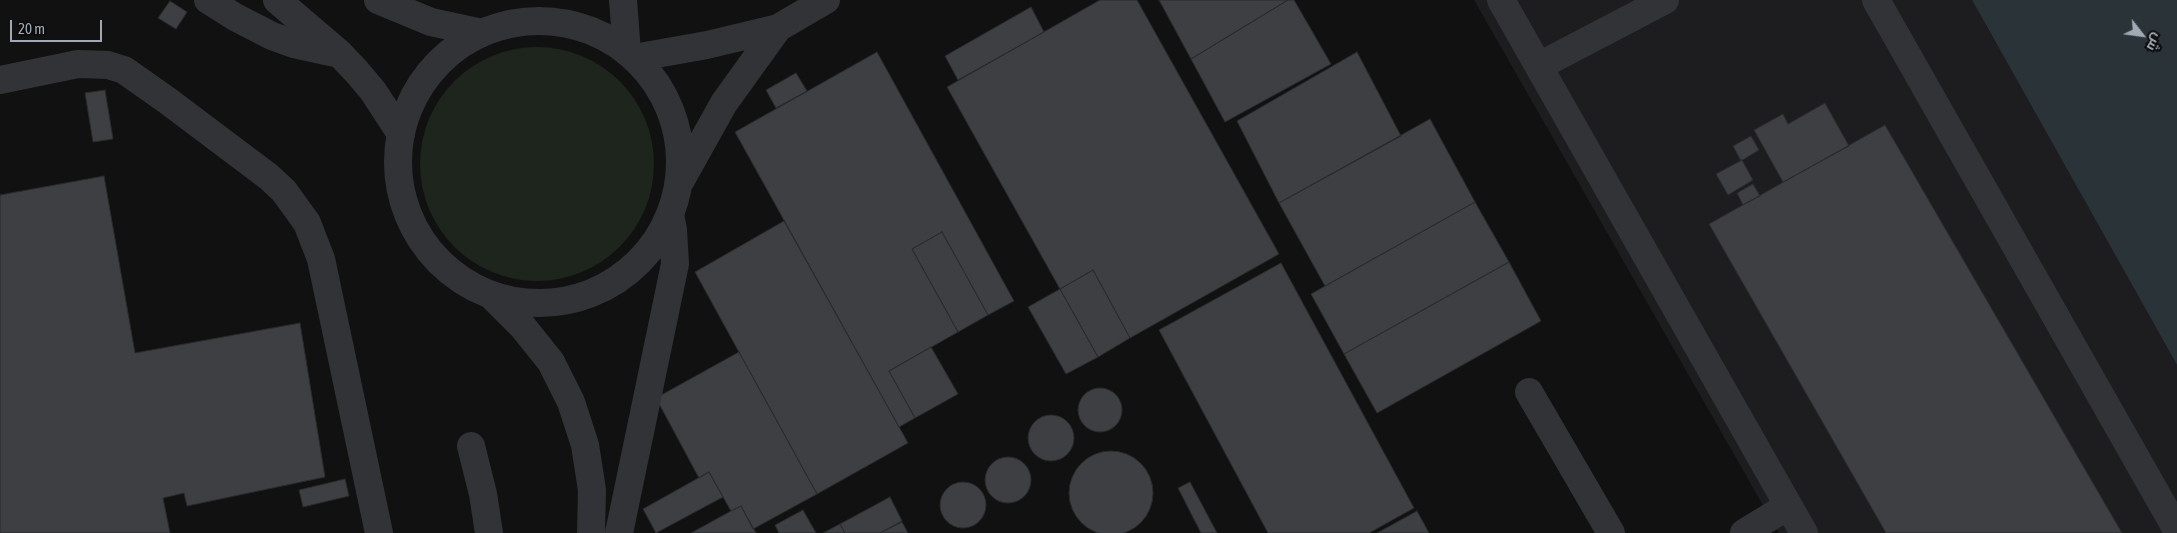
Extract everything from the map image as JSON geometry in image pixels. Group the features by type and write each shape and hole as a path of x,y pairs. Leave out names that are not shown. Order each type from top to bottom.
{"lane":[{"path":"208,0 235,17 286,14"},
{"path":"257,0 286,14 314,32 339,53 373,91 401,134"},
{"path":"533,21 552,0"},
{"path":"623,0 631,55"},
{"path":"631,55 707,45 778,28 826,0"},
{"path":"1501,0 1804,533"},
{"path":"1539,66 1665,0"},
{"path":"1876,0 2177,530"},
{"path":"380,1 431,22 482,33"},
{"path":"286,14 301,46 339,53"},
{"path":"533,21 558,22 583,28 606,38 631,55 653,78 667,103 676,129 680,157 678,185 670,214 655,241 635,265 610,284 582,297 552,303 521,303 491,295 461,280 435,259 416,232 403,201 398,168 401,134 409,109 421,85 432,71 458,47 482,33 507,25 533,21"},
{"path":"678,185 724,104 778,28"},
{"path":"0,80 78,64 108,65 124,70 146,84 269,177 284,191 307,222 321,259 379,533"},
{"path":"619,533 673,273 675,247 670,214"},
{"path":"491,295 524,327 551,362 571,402 585,445 592,490 591,533"},
{"path":"1529,392 1611,533"},
{"path":"471,446 483,494 489,533"},
{"path":"1744,533 1788,506"}],"shaded area":[{"path":"1474,0 1972,0 2177,365 2177,533 1779,533"},
{"path":"1972,0 2177,0 2177,365"},
{"path":"526,47 548,47 582,56 602,66 620,81 635,99 645,119 652,141 654,164 652,187 645,209 635,229 620,247 602,262 571,276 548,281 526,281 503,276 472,262 446,238 439,229 425,198 420,175 420,153 425,130 439,99 463,73 472,66 503,52"}],"building":[{"path":"1100,0 1137,0 1279,254 1130,338 1093,270 1060,289 947,87"},
{"path":"1159,0 1288,0 1191,59"},
{"path":"1288,0 1294,0 1331,64 1225,122 1191,59"},
{"path":"170,1 187,12 176,29 158,18"},
{"path":"1031,7 1044,32 958,80 945,56"},
{"path":"877,52 1014,301 988,315 942,232 912,249 958,332 889,371 915,418 899,427 735,132"},
{"path":"1357,52 1401,136 1279,203 1237,121"},
{"path":"796,73 807,91 776,108 766,90"},
{"path":"105,90 113,139 93,142 85,93"},
{"path":"1825,103 1849,146 1783,182 1754,130 1783,114 1788,124"},
{"path":"1430,119 1475,202 1325,286 1279,203"},
{"path":"1885,125 2122,533 1886,533 1709,224"},
{"path":"1751,136 1759,150 1741,161 1733,146"},
{"path":"1742,160 1753,180 1728,195 1716,174"},
{"path":"104,176 135,353 300,323 325,477 187,506 184,493 163,498 170,533 0,533 0,195"},
{"path":"1753,184 1760,196 1743,205 1737,193"},
{"path":"1475,202 1509,262 1344,354 1311,294"},
{"path":"784,221 908,443 817,494 695,272"},
{"path":"942,232 988,315 958,332 912,249"},
{"path":"1509,262 1541,321 1377,413 1344,354"},
{"path":"1281,263 1414,508 1369,533 1268,533 1159,330"},
{"path":"1093,270 1130,338 1098,357 1060,289"},
{"path":"1060,289 1098,357 1066,374 1028,307"},
{"path":"931,347 958,394 915,418 889,371"},
{"path":"739,352 817,494 753,529 741,506 731,511 709,472 699,478 656,398"},
{"path":"1104,388 1116,394 1121,401 1121,419 1116,426 1109,431 1096,432 1088,429 1081,422 1078,406 1081,398 1088,391"},
{"path":"1051,415 1064,419 1070,425 1074,438 1070,451 1064,457 1051,461 1038,457 1032,451 1028,438 1032,425 1038,419"},
{"path":"1111,451 1127,454 1141,463 1150,477 1153,493 1150,509 1141,523 1127,532 1111,535 1095,532 1081,523 1072,509 1069,493 1072,477 1081,463 1095,454"},
{"path":"1008,457 1021,461 1027,467 1031,480 1027,493 1021,499 1008,503 995,499 989,493 985,480 989,467 995,461"},
{"path":"709,472 723,497 656,533 643,509"},
{"path":"345,479 349,496 303,507 299,490"},
{"path":"963,482 976,486 982,492 986,505 982,518 976,524 963,528 950,524 944,518 940,505 944,492 950,486"},
{"path":"1190,482 1217,533 1201,533 1178,488"},
{"path":"890,497 902,521 880,533 845,533 840,524"},
{"path":"741,506 756,533 691,533 731,511"},
{"path":"803,510 816,533 779,533 775,525"},
{"path":"1417,511 1429,533 1377,533"},
{"path":"902,522 908,533 880,533"},
{"path":"840,524 845,533 823,533"}]}
